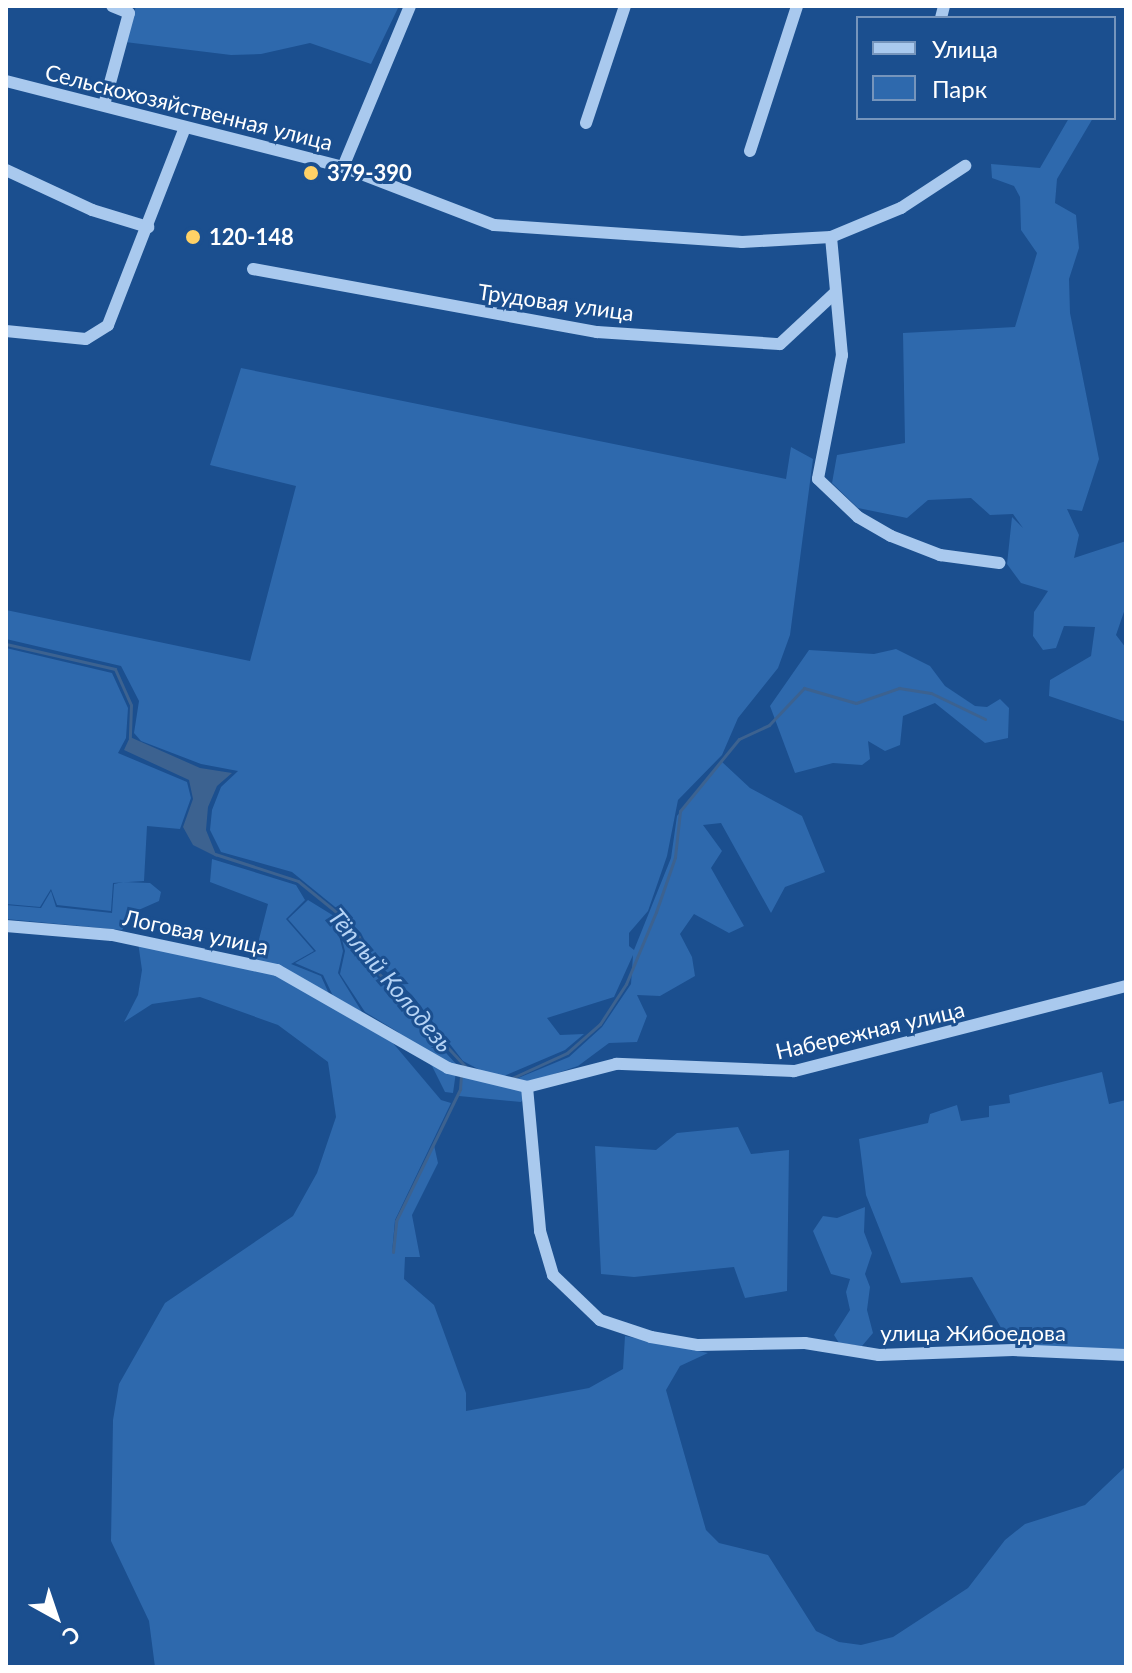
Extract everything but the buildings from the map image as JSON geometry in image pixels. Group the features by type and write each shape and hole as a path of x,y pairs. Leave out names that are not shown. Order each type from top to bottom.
{"street":[{"path":"104,105 129,13 112,6"},
{"path":"343,167 410,6"},
{"path":"586,123 625,6"},
{"path":"750,151 797,6"},
{"name":"Сельскохозяйственная улица","path":"6,81 343,167 494,225 742,242 831,237 901,208 965,166"},
{"path":"6,331 86,339 108,325 185,128"},
{"path":"6,170 92,210 148,227"},
{"path":"831,237 842,355 818,479 858,517 891,536 940,555 999,563"},
{"name":"Трудовая улица","path":"253,269 597,332 780,344 836,292"},
{"name":"Логовая улица","path":"6,926 112,935 277,970 448,1068 522,1085"},
{"name":"Набережная улица","path":"522,1085 616,1064 794,1071 1126,986"},
{"name":"улица Жибоедова","path":"522,1085 540,1231 553,1275 576,1301 600,1320 651,1337 698,1345 805,1343 879,1355 1013,1350 1126,1355"}],"green space":[{"path":"136,6 399,6 371,64 310,43 261,54 231,55 125,42"},
{"path":"1068,120 1092,120 1057,179 1055,203 1076,215 1079,248 1069,279 1070,313 1099,459 1082,511 1067,509 1079,535 1074,558 1126,541 1126,606 1116,635 1126,648 1126,722 1049,696 1050,680 1091,656 1095,627 1064,626 1056,648 1043,650 1033,636 1034,612 1048,591 1021,583 1007,564 1012,517 1023,528 1013,514 990,515 971,498 928,500 907,518 858,508 832,483 837,455 905,443 903,333 1015,327 1037,253 1021,230 1020,197 1014,186 992,178 991,164 1040,168"},
{"path":"241,368 786,479 791,447 813,459 790,635 778,668 738,718 722,755 678,800 667,856 648,911 629,933 629,946 634,950 671,858 677,816 721,761 750,788 802,816 825,872 785,887 771,913 721,823 703,825 722,851 711,868 744,926 729,933 694,914 680,934 692,957 695,976 660,996 637,995 647,1016 637,1042 609,1043 578,1066 536,1080 521,1102 459,1096 464,1068 499,1086 569,1057 602,1027 631,984 633,955 614,997 547,1018 560,1035 584,1034 565,1050 497,1079 463,1061 412,995 375,961 361,933 340,911 292,872 221,852 210,830 212,810 221,787 238,771 201,764 141,741 134,733 139,701 121,666 6,639 6,610 250,661 296,486 210,465"},
{"path":"6,648 112,673 128,708 126,738 118,753 187,782 191,798 180,829 147,826 144,881 113,883 111,911 57,905 51,889 40,907 6,904"},
{"path":"896,649 930,666 945,686 975,706 987,707 1000,699 1009,708 1008,738 985,743 935,703 903,716 900,745 885,751 868,741 870,759 862,765 833,763 795,773 770,706 809,650 874,654"},
{"path":"212,859 296,885 305,900 286,919 314,951 291,964 321,976 330,996 254,959 268,904 210,882"},
{"path":"150,883 161,892 159,901 134,912 122,930 6,919 6,905 41,908 51,891 56,907 112,913 114,884"},
{"path":"308,900 334,916 343,951 338,973 362,1012 333,996 323,975 295,963 316,951 288,919"},
{"path":"336,917 355,939 368,967 457,1065 453,1093 445,1092 432,1066 398,1032 365,1012 340,974 345,951"},
{"path":"138,942 277,973 387,1036 441,1100 451,1103 395,1220 392,1253 397,1222 434,1145 438,1163 412,1215 420,1257 405,1257 404,1279 434,1305 466,1393 466,1411 589,1388 623,1369 625,1336 708,1353 680,1366 666,1390 706,1530 719,1543 768,1555 816,1631 839,1642 861,1645 893,1637 968,1588 1005,1540 1025,1524 1085,1505 1126,1466 1126,1667 155,1667 149,1621 111,1541 113,1420 119,1384 165,1303 293,1216 317,1173 336,1117 328,1062 278,1025 200,997 152,1004 124,1022 138,995 142,970"},
{"path":"1102,1072 1109,1104 1126,1100 1126,1350 1012,1347 972,1277 901,1283 866,1195 859,1139 928,1123 930,1114 957,1105 961,1121 989,1117 989,1106 1010,1103 1009,1095"},
{"path":"738,1127 751,1154 789,1150 787,1291 745,1298 734,1267 634,1277 601,1274 595,1146 656,1150 677,1133"},
{"path":"865,1207 864,1232 872,1253 865,1274 870,1287 867,1310 873,1333 862,1346 839,1343 834,1335 850,1310 846,1292 850,1279 831,1274 813,1231 823,1216 837,1218"}],"shaded area":[{"path":"130,737 200,768 232,773 217,786 208,807 206,830 217,857 193,845 183,827 193,799 189,780 124,750"}],"waterway":[{"name":"Тёплый Колодезь","path":"6,644 115,669 131,705 130,738"},
{"name":"Тёплый Колодезь","path":"512,1078 567,1053 600,1024 626,984 656,912 675,857 680,811 739,739 769,725 804,688 856,703 899,688 931,693 985,719"},
{"name":"Тёплый Колодезь","path":"215,854 298,881 340,915 359,937 371,965 465,1066"},
{"path":"393,1252 396,1221 460,1089 461,1076"}],"place":[{"name":"379-390","path":"311,173"},
{"name":"120-148","path":"193,237"}]}
